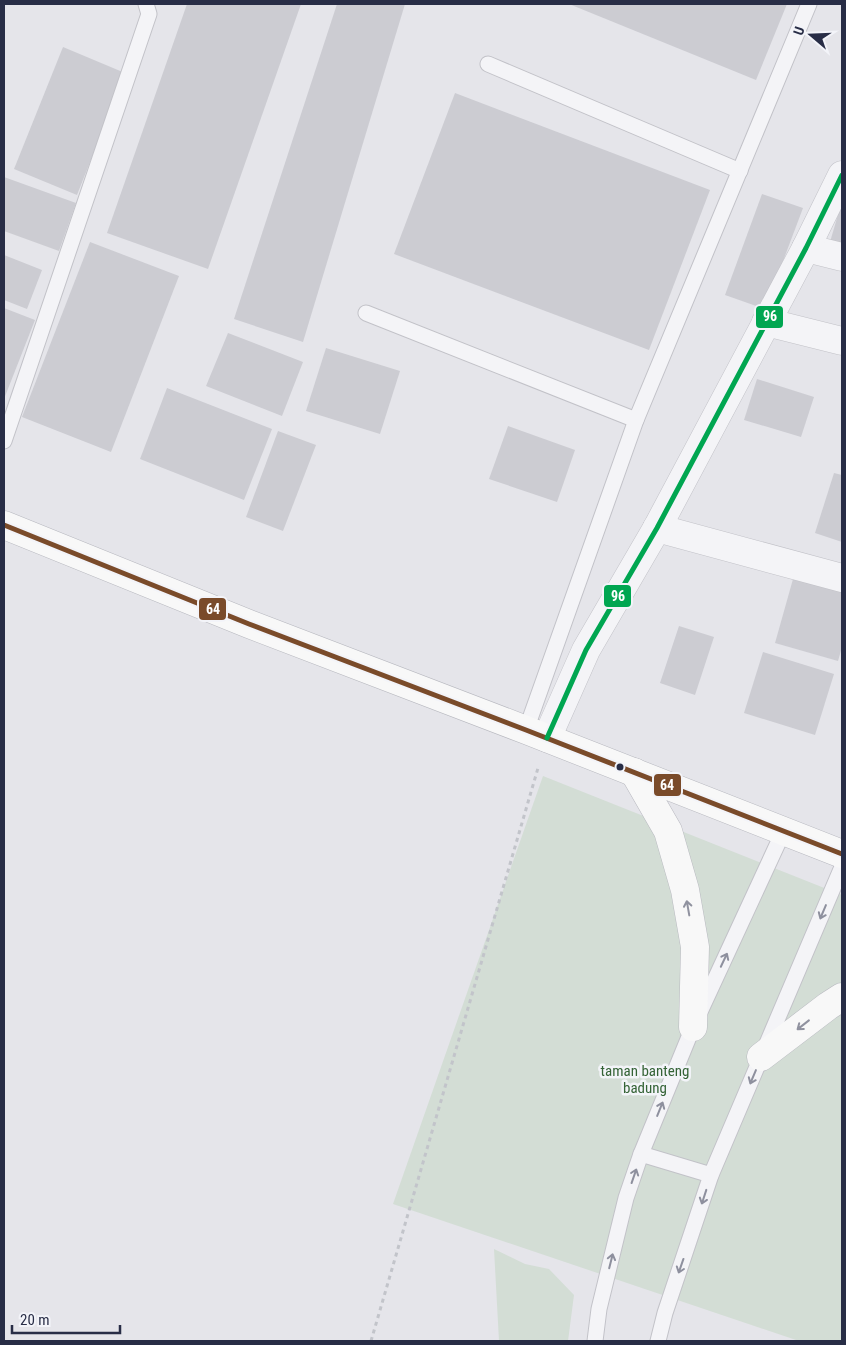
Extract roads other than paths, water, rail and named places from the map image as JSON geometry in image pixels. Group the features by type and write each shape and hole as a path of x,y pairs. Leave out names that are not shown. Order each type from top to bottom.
{"highway":[{"path":"4,524 249,624 842,854"},
{"path":"634,772 668,832 685,890 695,947 693,1026"},
{"path":"761,1057 842,996"}],"street":[{"path":"536,734 657,528 806,248 842,175"},
{"path":"806,248 842,257"},
{"path":"766,322 842,341"},
{"path":"657,528 842,578"}],"lane":[{"path":"4,441 149,14 146,4"},
{"path":"536,734 636,420 809,4"},
{"path":"488,64 740,171"},
{"path":"366,313 636,420"},
{"path":"595,1341 603,1290 626,1198 641,1154 693,1026 784,830"},
{"path":"658,1341 665,1312 711,1175 842,867"},
{"path":"641,1154 711,1175"}],"park label":[{"name":"taman banteng badung","path":"645,1080"}]}
